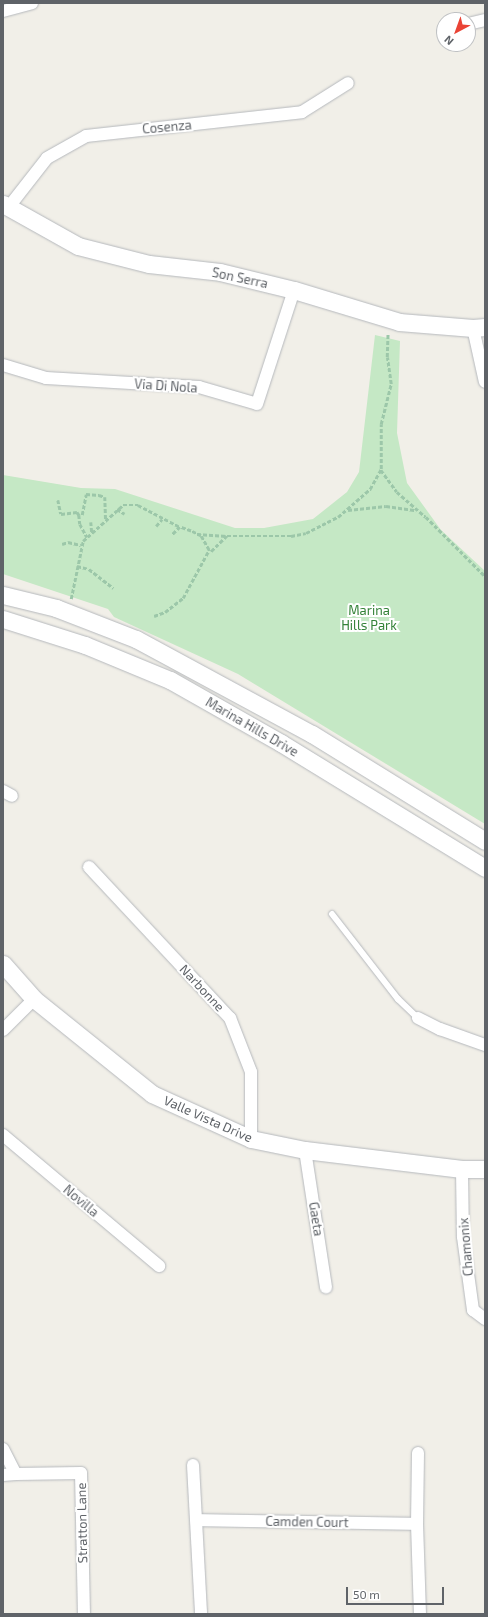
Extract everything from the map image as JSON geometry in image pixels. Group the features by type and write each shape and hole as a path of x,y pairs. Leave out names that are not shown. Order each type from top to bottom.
{"street":[{"path":"3,11 32,3"},
{"name":"Cosenza","path":"5,206 47,158 86,136 302,112 348,83"},
{"name":"Son Serra","path":"5,206 78,246 148,264 220,272 294,290 390,319 479,328"},
{"name":"Via Di Nola","path":"3,365 46,378 199,387 257,404 294,290"},
{"path":"479,328 485,382"},
{"name":"Marina Hills Drive","path":"3,595 56,608 136,639 312,734 485,841"},
{"name":"Marina Hills Drive","path":"3,619 84,645 170,680 281,743 485,868"},
{"name":"Narbonne","path":"89,867 230,1018 251,1072 251,1139"},
{"name":"Valle Vista Drive","path":"3,964 34,999 152,1094 251,1139 305,1150 462,1169 485,1169"},
{"path":"3,1030 34,999"},
{"path":"418,1018 440,1029 485,1045"},
{"name":"Novilla","path":"3,1135 159,1266"},
{"name":"Gaeta","path":"305,1150 326,1287"},
{"name":"Chamonix","path":"462,1169 463,1237 473,1310 485,1319"},
{"path":"3,1449 16,1474"},
{"path":"418,1453 417,1524 420,1614"},
{"path":"193,1465 201,1614"},
{"name":"Stratton Lane","path":"3,1475 81,1473 84,1614"},
{"name":"Camden Court","path":"197,1520 417,1524"}],"lane":[{"path":"332,914 398,999 418,1018"}],"path":[{"path":"390,319 387,348 391,384 380,424 381,469 389,483 485,576"},
{"path":"71,599 81,545 87,537 122,505 138,505 162,519 197,534 228,536 291,536 306,533 348,510 370,488 381,469"},
{"path":"87,537 80,524 86,494 105,497 106,520"},
{"path":"58,500 61,514 77,512 82,515"},
{"path":"348,510 386,506 417,510"},
{"path":"117,509 125,514"},
{"path":"156,526 162,519"},
{"path":"91,522 92,533"},
{"path":"172,535 180,527"},
{"path":"197,534 207,543 208,555"},
{"path":"154,616 165,612 183,598 208,555 228,536"},
{"path":"62,544 68,542 81,545"},
{"path":"77,566 89,569 113,588"}],"green space":[{"name":"Marina Hills Park","path":"375,335 400,341 397,433 407,483 441,530 485,571 485,824 238,674 114,617 108,609 3,574 3,475 81,488 115,489 235,528 264,528 313,519 347,492 359,472"}]}
